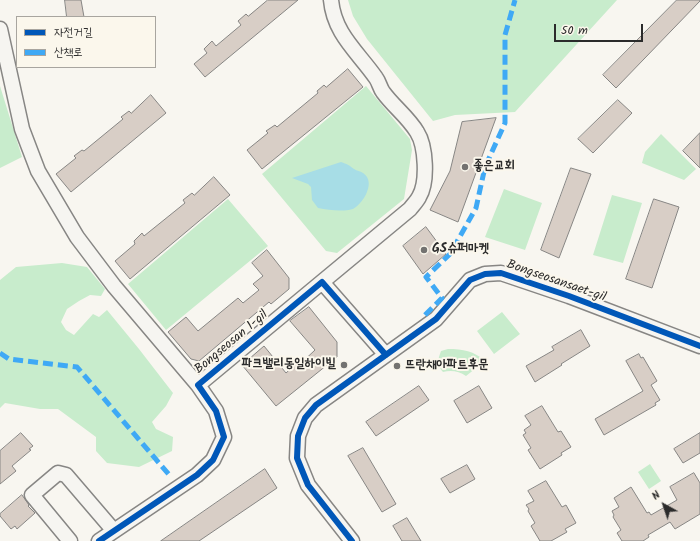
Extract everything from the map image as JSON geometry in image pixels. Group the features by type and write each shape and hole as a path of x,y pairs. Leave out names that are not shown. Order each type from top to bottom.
{"street":[{"name":"Bongseosan 1-gil","path":"99,541 197,475 214,460 224,437 216,411 198,385 410,209 420,196 425,170 423,145 417,131 383,92 377,79 346,42 332,10 331,0"},
{"path":"0,29 22,129 38,171 77,237 109,280 198,385"},
{"name":"Bongseosansaet-gil","path":"352,541 308,485 297,458 298,436 305,418 316,405 436,319 470,280 485,274 501,273 569,296 700,346"},
{"path":"322,282 386,355"},
{"path":"70,541 32,495 58,473 66,475 114,531"}],"green space":[{"path":"348,0 617,0 515,112 455,115 433,121 367,39 353,16"},
{"path":"0,86 22,157 0,168"},
{"path":"366,86 410,139 412,150 404,199 337,253 326,251 262,174"},
{"path":"661,134 696,169 684,180 642,163 645,152"},
{"path":"504,189 542,203 525,250 485,237"},
{"path":"612,195 642,203 623,263 593,255"},
{"path":"228,199 268,246 166,330 128,284"},
{"path":"62,263 87,267 105,289 101,296 90,295 67,309 61,322 66,330 74,335 93,314 99,317 107,310 173,393 166,406 152,422 156,429 173,437 172,451 139,467 107,463 96,451 96,437 58,409 40,409 5,403 0,408 0,280 16,267"},
{"path":"502,312 520,334 494,354 477,331"},
{"path":"448,349 468,351 485,361 466,376 455,371 443,372 439,367 438,359 441,351"},
{"path":"650,464 661,481 649,489 638,472"}],"water":[{"path":"341,162 366,175 369,181 364,198 353,209 340,211 318,208 312,200 311,187 308,184 292,178"}],"building":[{"path":"65,0 81,0 84,16 67,16"},
{"path":"268,0 298,0 205,77 194,64 207,53 204,49 212,41 216,46 241,25 238,21 246,14 248,16"},
{"path":"677,0 700,1 616,88 603,75"},
{"path":"348,69 363,87 262,169 247,150 268,133 266,131 275,125 277,127 318,93 317,91 324,85 326,87"},
{"path":"151,95 166,113 71,192 56,174 76,158 74,156 82,150 84,151 123,119 121,117 129,111 131,113"},
{"path":"618,100 632,113 593,153 578,139"},
{"name":"좋은교회","path":"496,118 458,222 430,210 450,171 462,122"},
{"path":"700,133 700,168 683,151"},
{"path":"571,168 591,174 559,258 541,250"},
{"path":"214,177 230,195 130,279 115,261 135,244 134,241 142,233 144,236 185,203 183,200 192,193 194,195"},
{"path":"654,199 679,207 652,288 626,279"},
{"name":"GS슈퍼마켓","path":"426,227 446,254 423,274 403,246"},
{"path":"267,250 289,278 289,289 271,304 269,302 199,361 191,359 168,332 186,317 198,331 238,298 243,303 259,290 253,284 263,276 252,263"},
{"path":"309,307 337,342 337,357 276,406 242,365 264,346 286,373 296,364 298,366 315,350 290,321"},
{"path":"581,330 590,346 535,382 526,366 554,350 552,347"},
{"path":"639,354 641,358 643,357 657,381 651,385 660,400 655,403 656,405 604,435 595,419 643,391 626,361"},
{"path":"419,386 429,400 376,436 366,422"},
{"path":"479,386 492,408 467,423 454,401"},
{"path":"542,406 558,432 561,431 571,447 561,453 562,455 540,469 528,450 531,448 523,435 526,433 524,430 531,425 525,416"},
{"path":"21,433 33,446 29,449 31,450 12,466 16,471 0,484 0,451"},
{"path":"700,433 700,453 683,463 674,449"},
{"path":"363,448 396,504 382,512 348,456"},
{"path":"467,465 475,479 450,493 441,479"},
{"path":"265,469 277,488 199,541 161,541"},
{"path":"694,473 700,483 700,514 675,529 670,522 648,535 649,537 643,541 622,541 617,533 621,530 613,517 614,515 612,511 619,507 614,498 631,487 647,513 649,512 651,515 677,500 670,487"},
{"path":"546,481 562,507 566,505 576,523 565,529 567,532 551,541 540,541 531,526 535,523 526,505 534,501 528,491"},
{"path":"22,495 29,505 28,506 35,513 17,529 15,526 11,529 0,514"},
{"path":"407,518 421,541 402,541 393,526"}],"marked path":[{"path":"425,315 442,298 426,277 450,254 476,208 485,167 505,123 505,35 515,0"},
{"path":"0,353 9,359 77,367 171,477"}],"cycle path":[{"path":"352,541 308,485 297,458 298,436 305,418 316,405 436,319 470,280 485,274 501,273 569,296 700,346"},
{"path":"99,541 197,475 213,460 224,437 216,411 198,385 322,282 386,355"}],"place":[{"name":"좋은교회","path":"465,167"},
{"name":"GS슈퍼마켓","path":"424,250"},
{"name":"파크밸리동일하이빌","path":"344,365"},
{"name":"뜨란채아파트후문","path":"397,366"}]}
